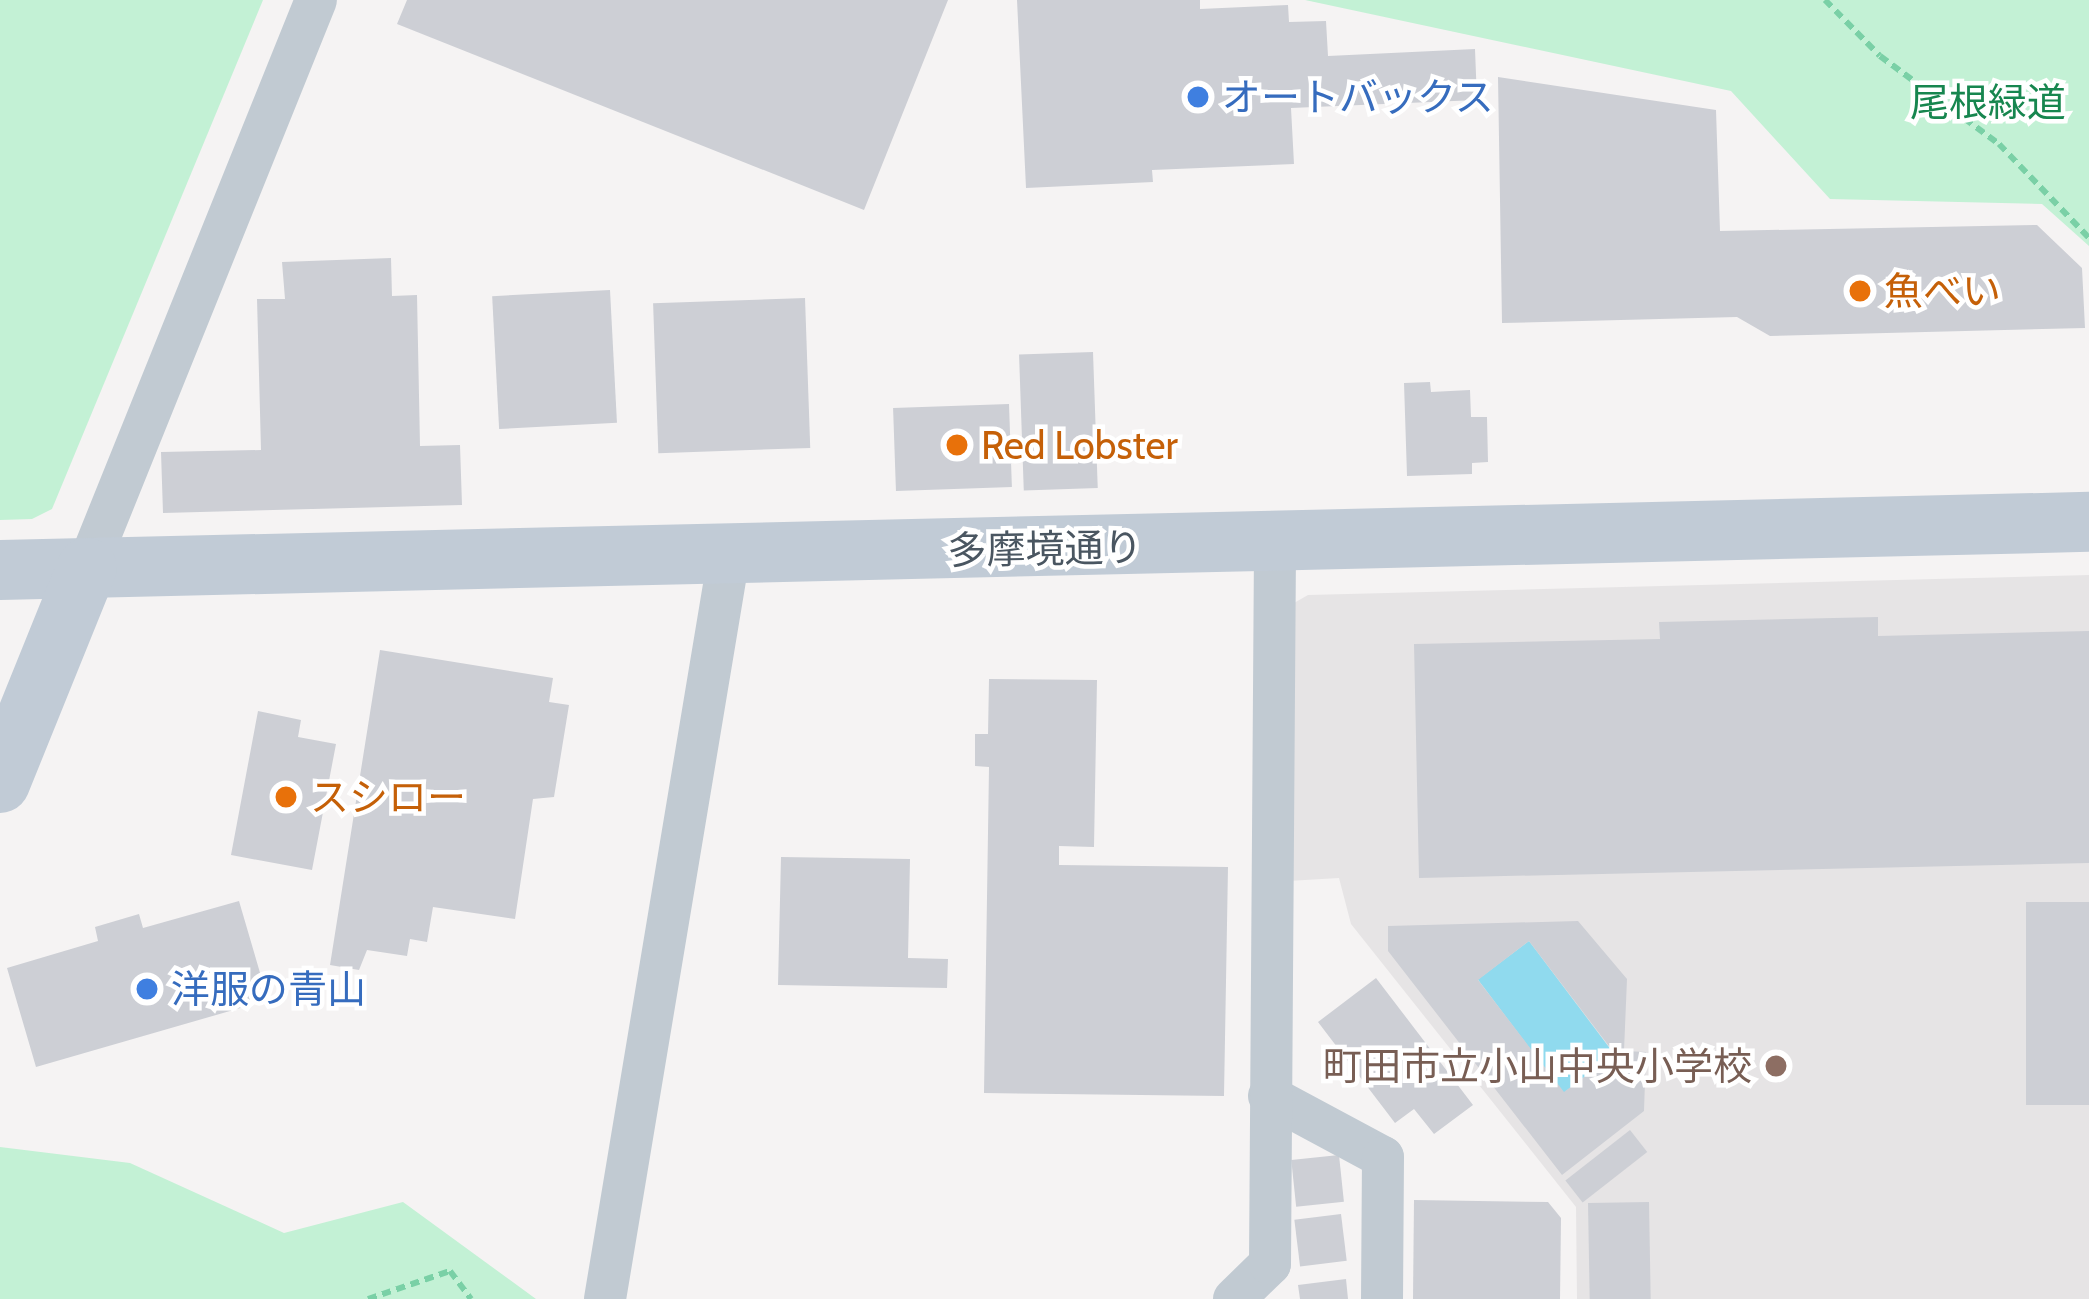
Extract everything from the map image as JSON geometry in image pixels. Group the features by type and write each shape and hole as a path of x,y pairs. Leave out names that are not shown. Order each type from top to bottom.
{"street":[{"path":"0,783 316,0"},
{"name":"多摩境通り","path":"0,570 2089,522"},
{"path":"1234,1299 1270,1264 1275,543"},
{"path":"604,1299 729,556"},
{"path":"1269,1096 1383,1157 1382,1299"}],"path":[{"path":"1825,0 1880,56 1999,144 2089,238"},
{"path":"368,1299 450,1271 471,1299"}],"shaded area":[{"name":"町田市立小山中央小学校","path":"2089,575 2089,1299 1577,1299 1576,1207 1351,924 1339,878 1288,881 1294,603 1308,595"}],"green space":[{"path":"0,0 263,0 52,509 32,519 0,520"},
{"name":"尾根緑道","path":"1305,0 2089,0 2089,246 2042,204 1830,199 1731,91"},
{"path":"0,1147 130,1163 284,1233 403,1202 536,1299 0,1299"}],"water":[{"path":"1529,941 1614,1054 1563,1093 1478,980"}],"building":[{"path":"407,0 948,0 864,210 397,24"},
{"path":"1017,0 1200,0 1200,9 1288,5 1289,22 1326,21 1328,56 1475,49 1477,100 1291,108 1294,164 1152,170 1153,182 1026,188"},
{"path":"1498,77 1716,110 1720,231 2037,225 2082,268 2085,328 1770,336 1737,317 1502,323"},
{"path":"391,258 392,296 417,295 420,446 460,445 462,505 163,513 161,452 261,450 257,299 285,299 282,262"},
{"path":"610,290 617,423 499,429 492,296"},
{"path":"805,298 810,448 658,453 653,303"},
{"path":"1093,352 1098,488 1024,490 1019,355"},
{"path":"1430,382 1431,392 1470,390 1471,417 1487,417 1488,462 1472,463 1472,474 1407,476 1404,383"},
{"path":"1009,404 1012,487 896,491 893,408"},
{"path":"1878,617 1878,636 2089,631 2089,863 1419,878 1414,644 1660,639 1659,622"},
{"path":"380,650 553,678 549,702 569,705 554,797 533,799 515,919 433,907 427,942 410,939 407,956 367,950 359,970 330,965"},
{"path":"989,679 1097,680 1094,847 1059,846 1059,865 1228,867 1224,1096 984,1093 989,767 975,766 975,734 988,734"},
{"path":"258,711 301,720 298,737 336,744 312,870 231,855"},
{"path":"781,857 910,859 908,958 948,959 947,988 778,985"},
{"path":"239,901 268,1000 36,1067 7,968 98,941 95,927 139,914 143,928"},
{"path":"2026,902 2089,902 2089,1105 2026,1105"},
{"path":"1578,921 1627,979 1624,1051 1646,1052 1644,1111 1562,1175 1388,951 1388,926","holes":["1529,941 1615,1054 1564,1092 1478,980"]},
{"path":"1376,978 1473,1105 1434,1134 1414,1109 1395,1123 1318,1022"},
{"path":"1630,1130 1647,1152 1583,1203 1565,1180"},
{"path":"1339,1155 1344,1202 1296,1207 1291,1160"},
{"path":"1414,1200 1548,1202 1561,1218 1560,1299 1413,1299"},
{"path":"1649,1202 1651,1299 1590,1299 1588,1203"},
{"path":"1341,1214 1347,1261 1300,1266 1294,1220"},
{"path":"1346,1279 1348,1299 1300,1299 1298,1285"}],"place":[{"name":"オートバックス","path":"1198,97"},
{"name":"魚べい","path":"1860,291"},
{"name":"Red Lobster","path":"957,445"},
{"name":"スシロー","path":"286,797"},
{"name":"洋服の青山","path":"147,989"},
{"name":"町田市立小山中央小学校","path":"1776,1066"}]}
